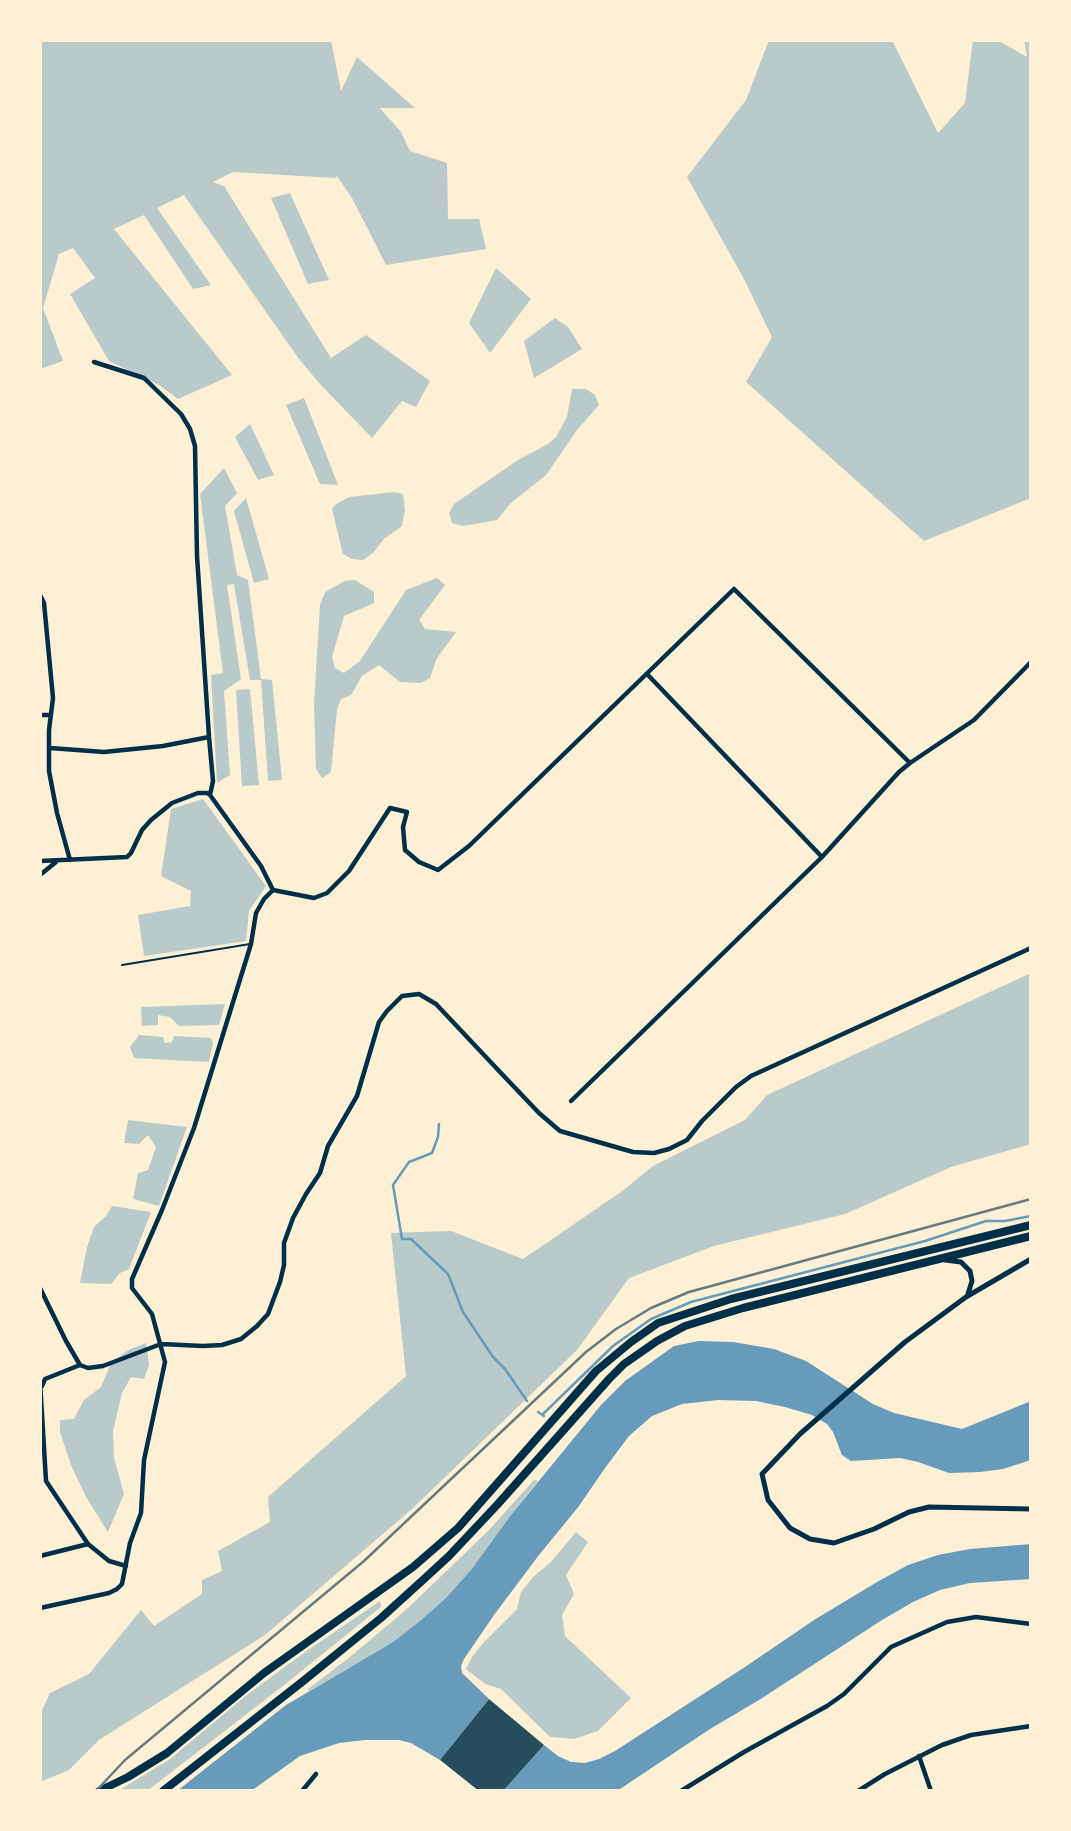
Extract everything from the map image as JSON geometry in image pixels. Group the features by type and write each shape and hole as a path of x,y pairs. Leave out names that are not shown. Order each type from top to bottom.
{"highway":[{"path":"99,1791 167,1753 264,1673 413,1567 458,1528 596,1371 658,1323 731,1299 1031,1225"},
{"path":"163,1791 381,1618 449,1556 609,1379 647,1347 669,1334 710,1318 1031,1236"}],"street":[{"path":"94,362 144,378 181,414 190,429 196,450 197,556 213,781 210,795"},
{"path":"273,890 314,898 327,893 349,871 390,808 407,812 403,827 405,850 419,862 438,870 466,850 734,589 910,763"},
{"path":"40,595 44,603 53,698 50,715 50,771 57,813 70,860"},
{"path":"571,1101 822,857 899,772 974,720 1031,662"},
{"path":"647,674 822,857"},
{"path":"40,715 50,715"},
{"path":"50,748 104,752 163,746 209,737"},
{"path":"40,861 127,857 142,830 172,803 198,793 207,793 261,866 273,890"},
{"path":"40,875 57,861"},
{"path":"40,1608 109,1593 122,1584 130,1544 142,1506 144,1460 165,1362 152,1314 132,1287 132,1279 194,1128 251,944 256,914 264,899 273,890"},
{"path":"40,1288 80,1365 88,1368 103,1366 161,1344 222,1345 241,1339 268,1314 281,1282 284,1243 293,1218 320,1174 328,1146 357,1096 379,1022 402,996 419,994 436,1003 539,1113 560,1131 633,1152 654,1153 687,1140 736,1087 751,1076 1031,948"},
{"path":"937,1259 956,1261 965,1266 972,1281 966,1297"},
{"path":"1031,1259 966,1297 905,1342 800,1434 762,1474 768,1500 790,1528 810,1539 834,1543 874,1529 909,1511 929,1507 1031,1509"},
{"path":"41,1388 45,1379 80,1365"},
{"path":"40,1381 46,1481 88,1544 109,1561 126,1566"},
{"path":"40,1556 88,1544"},
{"path":"681,1791 827,1706 844,1694 891,1647 947,1622 976,1617 1031,1624"},
{"path":"858,1791 942,1745 971,1735 1031,1726"},
{"path":"919,1756 931,1791"},
{"path":"302,1791 316,1774"}],"lane":[{"path":"122,965 251,944"}],"shaded area":[{"path":"40,40 331,40 341,91 357,57 415,108 380,108 401,132 410,151 447,163 448,219 479,219 486,249 386,265 352,198 337,176 233,172 213,182 224,186 331,358 366,335 430,381 416,407 402,401 372,438 299,359 184,195 157,208 211,285 193,289 144,215 114,229 232,375 178,399 159,385 109,361 70,294 95,278 73,248 59,254 43,308 63,361 40,369"},
{"path":"769,40 892,40 938,133 965,103 973,40 997,40 1027,57 1024,40 1031,40 1031,498 924,541 746,382 772,337 744,279 687,177 746,100"},
{"path":"290,193 329,280 308,284 271,198"},
{"path":"496,268 531,299 490,353 469,323"},
{"path":"555,318 568,327 582,349 534,378 524,341"},
{"path":"572,389 586,389 595,395 599,405 577,430 546,475 511,503 497,520 463,526 452,523 449,513 454,504 556,437 567,417"},
{"path":"304,398 338,485 320,484 286,405"},
{"path":"250,424 274,475 258,480 235,437"},
{"path":"224,468 237,493 225,506 237,575 248,580 261,679 272,680 282,780 268,781 261,680 250,680 234,584 227,585 241,679 224,691 230,775 217,783 211,675 223,673 200,494"},
{"path":"394,492 403,494 405,510 402,526 363,560 352,559 343,554 332,509 335,505 349,497"},
{"path":"246,498 269,579 254,583 234,511"},
{"path":"437,578 445,585 419,620 425,629 456,632 437,658 430,678 421,683 400,682 379,665 362,676 351,695 341,699 337,709 331,772 322,778 316,769 314,704 320,605 325,592 345,581 355,580 374,592 374,603 344,616 332,657 335,668 344,673 360,661 406,590"},
{"path":"250,689 259,785 242,786 236,690"},
{"path":"203,799 266,886 249,911 246,941 144,956 138,915 190,906 191,891 161,876 171,809"},
{"path":"1031,973 1031,1144 951,1167 845,1214 714,1246 629,1278 577,1350 412,1509 265,1635 99,1740 69,1770 40,1782 40,1715 50,1693 89,1674 141,1610 154,1626 202,1594 202,1580 222,1571 218,1551 270,1522 268,1497 406,1376 391,1233 451,1231 523,1259 621,1192 653,1166 745,1120 767,1095"},
{"path":"225,1004 219,1025 179,1026 170,1017 158,1015 158,1025 142,1026 141,1007"},
{"path":"139,1035 163,1037 165,1043 172,1042 174,1036 211,1038 213,1043 209,1062 134,1058 130,1047"},
{"path":"128,1120 187,1127 159,1206 133,1199 138,1173 148,1170 156,1147 148,1135 139,1144 124,1143"},
{"path":"112,1206 151,1212 129,1269 120,1273 111,1284 80,1283 94,1227"},
{"path":"146,1343 149,1365 144,1379 131,1377 122,1393 113,1431 114,1458 124,1494 108,1532 86,1497 71,1465 60,1432 60,1420 74,1419 84,1400 101,1387 111,1363 128,1350"},
{"path":"534,1480 538,1481 473,1569 446,1598 393,1642 309,1691 308,1689 408,1608 489,1530"},
{"path":"576,1532 588,1542 566,1575 574,1594 562,1615 565,1636 631,1698 598,1731 574,1739 550,1737 501,1689 485,1684 466,1669 483,1643 517,1609 521,1592 533,1577 551,1562"},
{"path":"380,1601 381,1607 147,1791 118,1791 170,1759 248,1694"}],"water":[{"path":"699,1341 733,1342 774,1349 806,1361 873,1404 894,1413 962,1429 1031,1401 1031,1460 1003,1469 949,1473 900,1458 851,1461 842,1455 827,1424 812,1415 756,1401 718,1400 682,1404 652,1416 629,1436 464,1659 462,1673 489,1699 440,1760 411,1743 399,1740 339,1743 300,1756 251,1791 177,1791 286,1705 393,1642 420,1621 446,1598 472,1569 511,1515 601,1405 625,1381 674,1346"},
{"path":"1031,1544 1031,1579 970,1583 940,1590 913,1602 710,1729 617,1791 503,1791 544,1745 571,1762 585,1763 599,1759 814,1620 908,1565 938,1555 970,1549"}],"building":[{"path":"489,1699 544,1745 503,1791 479,1791 440,1760"}],"waterway":[{"path":"439,1124 432,1153 409,1162 393,1185 402,1239 411,1239 448,1274 463,1312 527,1401"},
{"path":"542,1415 613,1346 651,1319 691,1302 925,1241 986,1221 1031,1216"},
{"path":"538,1412 544,1416"}],"railway":[{"path":"96,1791 125,1760 364,1561 586,1352 616,1329 651,1308 689,1292 1031,1199"}]}
